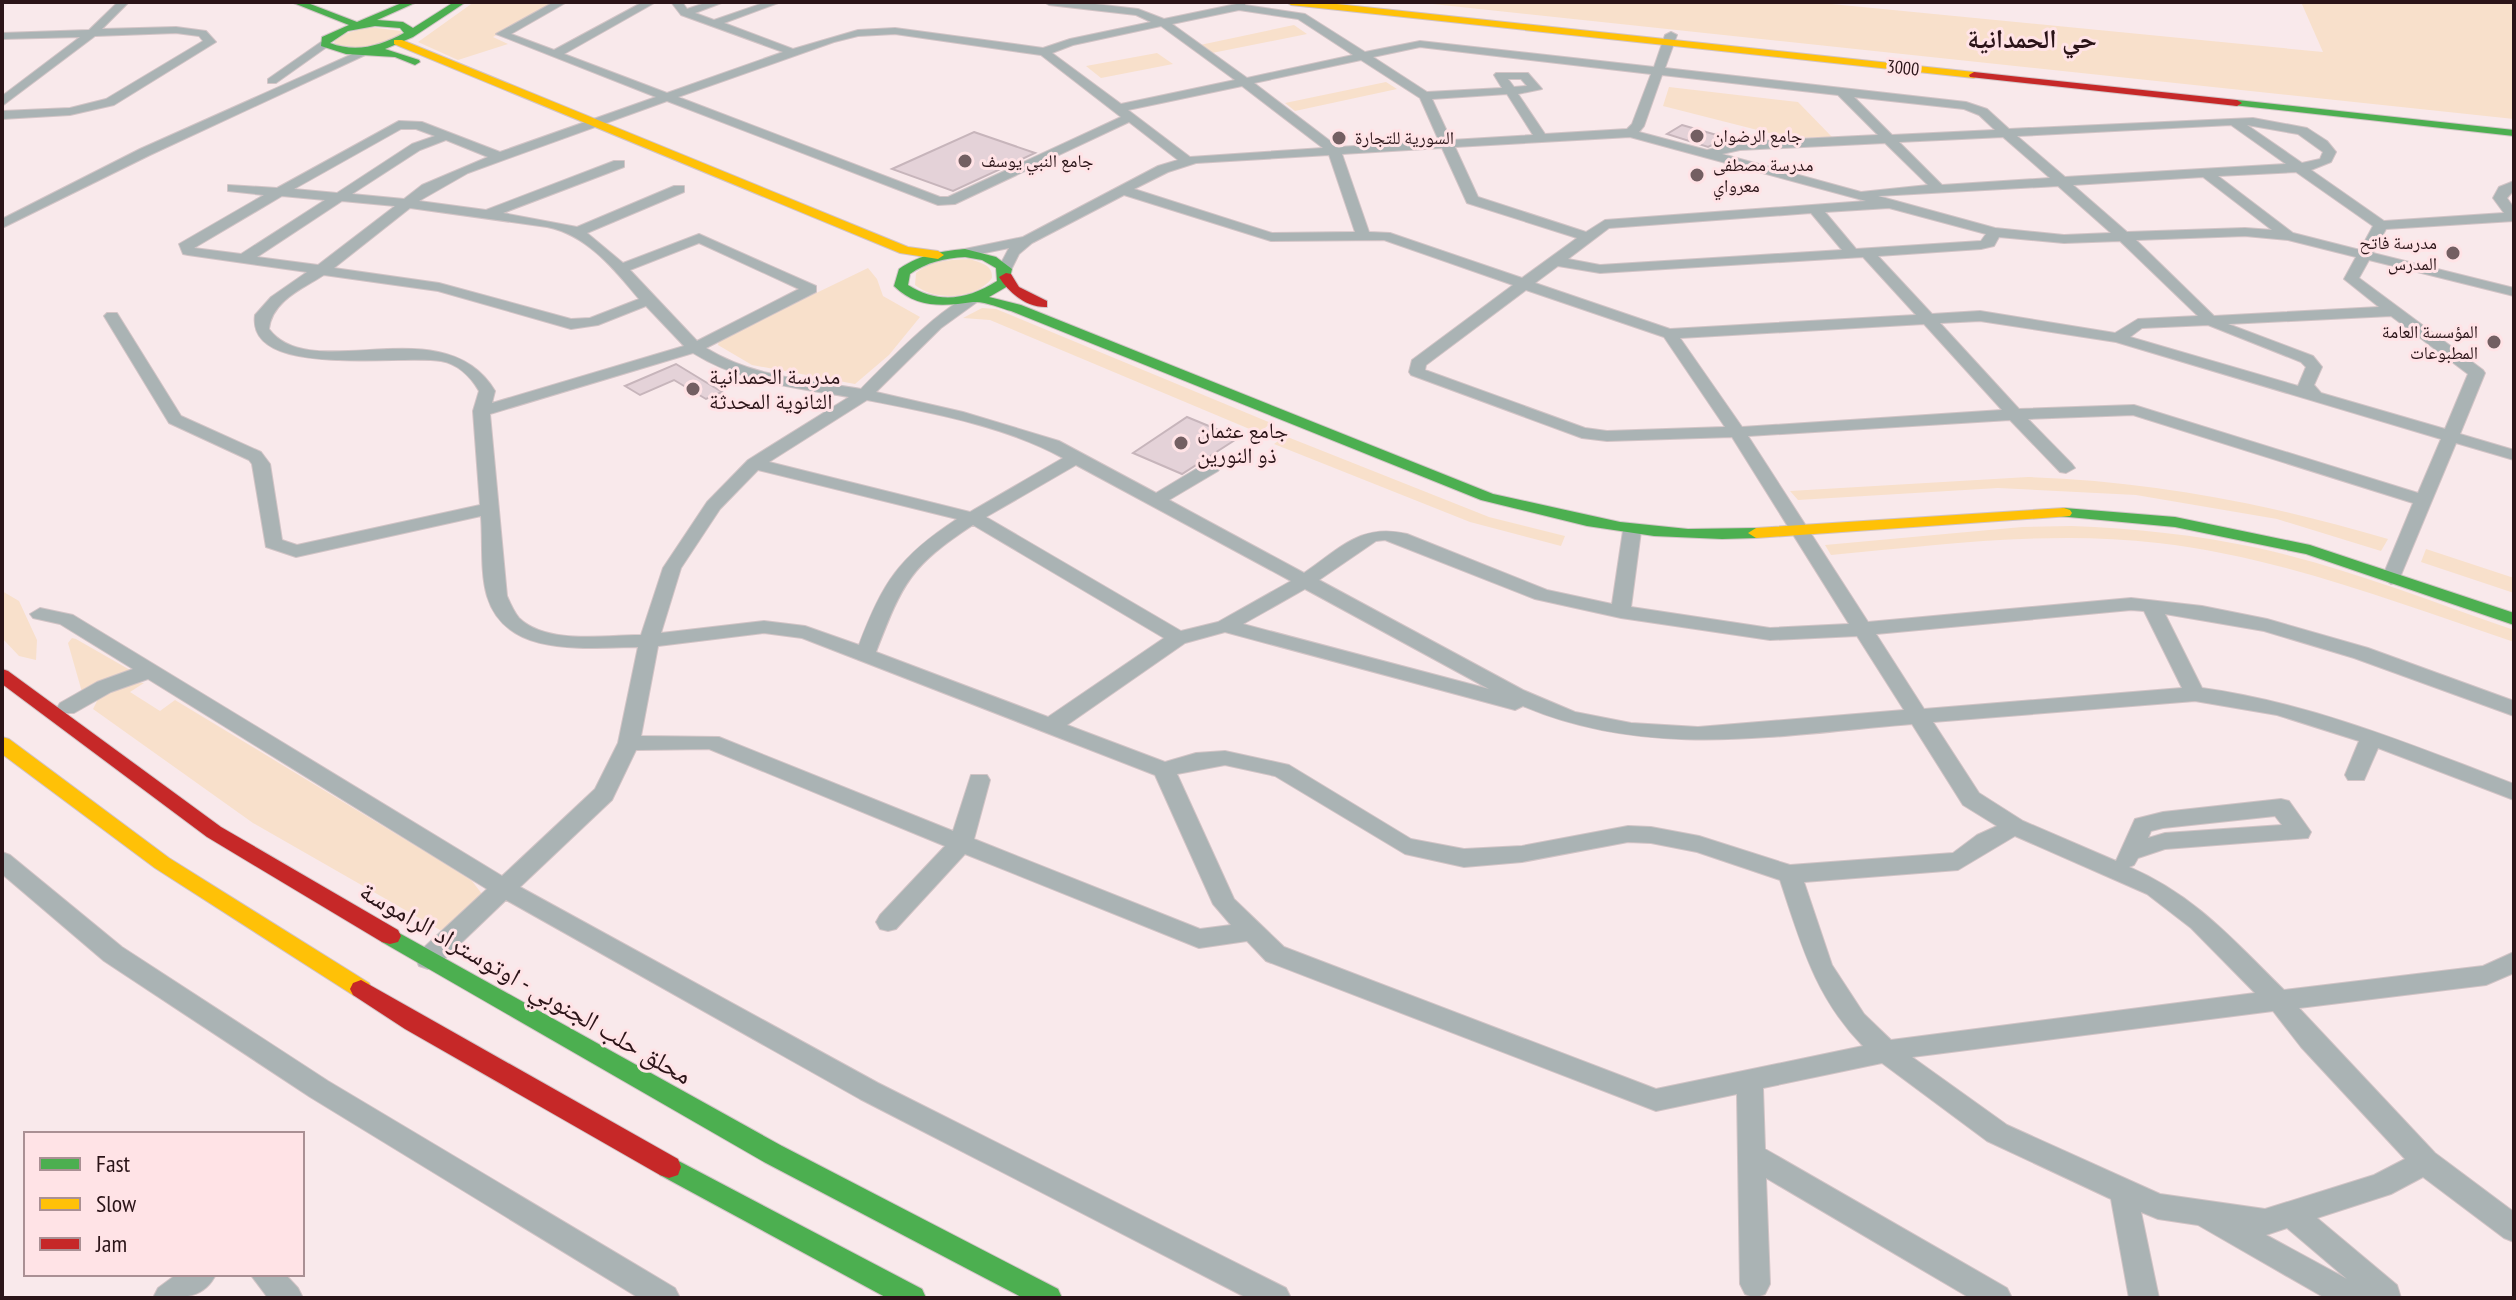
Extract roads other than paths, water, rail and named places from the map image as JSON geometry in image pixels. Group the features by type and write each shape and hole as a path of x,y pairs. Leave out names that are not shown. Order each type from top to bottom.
{"main road":[{"path":"296,2 357,25 391,23 410,30 403,39"},
{"path":"329,39 412,2"},
{"path":"370,50 403,39 461,2"},
{"name":"3000","path":"1291,2 2514,124"},
{"name":"3000","path":"1365,2 2514,133"},
{"path":"273,3 329,39 333,49 397,54 905,250 938,255"},
{"path":"403,39 587,126 890,258 904,272"},
{"path":"1006,273 997,289 974,298 943,302 917,298 901,286 904,272 923,259 965,253 991,258 1006,273 1014,290 1034,301 1378,445 1487,497 1546,514 1632,531 1733,535 1992,502 2102,502 2240,522 2311,538 2514,619"},
{"path":"974,298 1016,308 1378,445 1502,487 1601,510 1796,525"},
{"path":"2394,572 2514,605"},
{"name":"محلق حلب الجنوبي - اوتوستراد الراموسة","path":"2,675 214,832 428,959 773,1154 1049,1298"},
{"path":"2,744 162,863 413,1022 739,1206 913,1298"}],"street":[{"path":"2,102 92,33 124,2"},
{"path":"562,2 502,34 938,201 950,201 1126,112 1245,82 1420,44 1979,109 2124,237 2210,320 2307,359 2314,367 2306,386 2315,396"},
{"path":"557,53 651,2"},
{"path":"676,2 685,13 792,52"},
{"path":"685,13 719,2"},
{"path":"712,24 776,2"},
{"path":"1049,2 1098,17 1138,12 1163,23 1245,82 1334,150 1363,235"},
{"path":"1044,52 1070,42 1240,4 1301,16 1425,96 1472,200 1588,237"},
{"path":"1070,42 1098,17"},
{"path":"2,36 191,31 202,33 210,42 110,102 94,108 2,115"},
{"path":"1186,160 1044,52 895,31 858,33 792,52 666,97 501,157 427,188 324,268 276,300 263,315 261,329 270,341 289,350 316,354 411,353 443,356 463,362 478,374 487,391 481,411 497,596 511,621 533,636 569,641 649,641 782,627 805,632 1164,770 1196,761 1225,758 1281,770 1384,835 1433,854 1464,858 1522,854 1628,834 1651,835 1699,844 1790,874 1958,861 1985,841 2015,827"},
{"path":"1630,133 1638,126 1669,38"},
{"path":"2,210 284,75 329,39"},
{"path":"2,224 145,152 370,50"},
{"path":"1425,96 1507,90 1542,140"},
{"path":"1842,92 1940,190"},
{"path":"1707,154 1740,146 2233,121 2290,128 2314,138 2328,149 2330,156 2325,162 2298,167 1851,193"},
{"path":"2233,121 2381,225 2514,216"},
{"path":"501,157 418,125 388,128 186,244 188,251 324,268 464,292 571,324 593,322 649,300"},
{"path":"1006,273 1013,252 1027,240 1186,160 1630,133 1994,232 2064,239 2245,232 2288,236 2514,292"},
{"path":"245,258 416,147 446,136"},
{"path":"487,214 619,164"},
{"path":"2206,173 2288,236"},
{"path":"2514,185 2504,190 2500,198 2514,216"},
{"path":"233,188 405,203 487,214 577,232 622,268 696,347 717,362 747,373 864,395 1010,430 1053,445 1516,695 1570,718"},
{"path":"577,232 679,189"},
{"path":"1122,190 1271,237 1385,236 1669,334 1980,316 2118,338 2514,455"},
{"path":"1887,204 1605,224 1418,363 1417,372 1582,433 1607,436 1737,432 2134,410 2425,501"},
{"path":"1815,209 1930,319 2013,415 2066,468"},
{"path":"2381,225 2351,279 2477,373 2394,572"},
{"path":"1557,261 1600,269 1981,245 1989,243 1994,232"},
{"path":"481,411 696,347 811,289 699,238 622,268"},
{"path":"965,253 1027,240"},
{"path":"917,298 934,313 936,325"},
{"path":"428,959 604,794 629,743 649,641 672,568 713,506 754,464 864,395 936,325 974,298"},
{"path":"2118,338 2138,324 2394,311"},
{"path":"112,316 175,419 255,456 261,464 273,543 284,549 296,551 491,508"},
{"path":"1669,334 1737,432 1971,799 2015,827 2125,862 2199,921 2279,1001 2310,1040 2425,1162 2514,1229"},
{"path":"865,655 896,582 913,560 974,518 1077,457"},
{"path":"754,464 974,518 1178,638"},
{"path":"1156,501 1212,467"},
{"path":"1621,612 1632,531"},
{"path":"1050,726 1178,638 1225,626 1305,581 1370,537 1385,534 1542,595 1621,612 1770,634 1863,629 2131,604 2202,612 2267,625 2361,653 2514,709"},
{"path":"2151,606 2195,694"},
{"path":"40,614 66,619 503,888 869,1091 1276,1298"},
{"path":"1225,626 1570,718 1631,730 1698,734 2195,694 2256,702 2318,718 2514,792"},
{"path":"67,708 104,687 149,671"},
{"path":"2356,775 2371,738"},
{"path":"629,743 711,742 1199,939 1253,931"},
{"path":"1164,770 1225,904 1275,954 1656,1100 1917,1045 2486,975 2514,962"},
{"path":"888,922 961,843 979,780"},
{"path":"2281,807 2300,832 2165,841 2125,862 2143,825 2163,820 2281,807"},
{"path":"2,861 113,954 319,1089 665,1298"},
{"path":"1790,874 1821,968 1855,1021 1886,1052 1997,1133 2123,1191 2158,1206 2265,1222 2381,1185 2425,1162"},
{"path":"1750,1080 1755,1284"},
{"path":"1751,1155 1997,1298"},
{"path":"2123,1191 2144,1298"},
{"path":"2199,1212 2353,1298"},
{"path":"2292,1214 2387,1295 2386,1298"},
{"path":"168,1298 198,1276"},
{"path":"267,1276 288,1298"}],"place":[{"name":"جامع الرضوان","path":"1697,136"},
{"name":"السورية للتجارة","path":"1339,138"},
{"name":"جامع النبي يوسف","path":"965,161"},
{"name":"مدرسة مصطفى معرواي","path":"1697,175"},
{"name":"مدرسة فاتح المدرس","path":"2453,253"},
{"name":"المؤسسة العامة المطبوعات","path":"2494,342"},
{"name":"مدرسة الحمدانية الثانوية المحدثة","path":"693,389"},
{"name":"جامع عثمان ذو النورين","path":"1181,443"}],"district":[{"name":"حي الحمدانية","path":"2032,39"}]}
